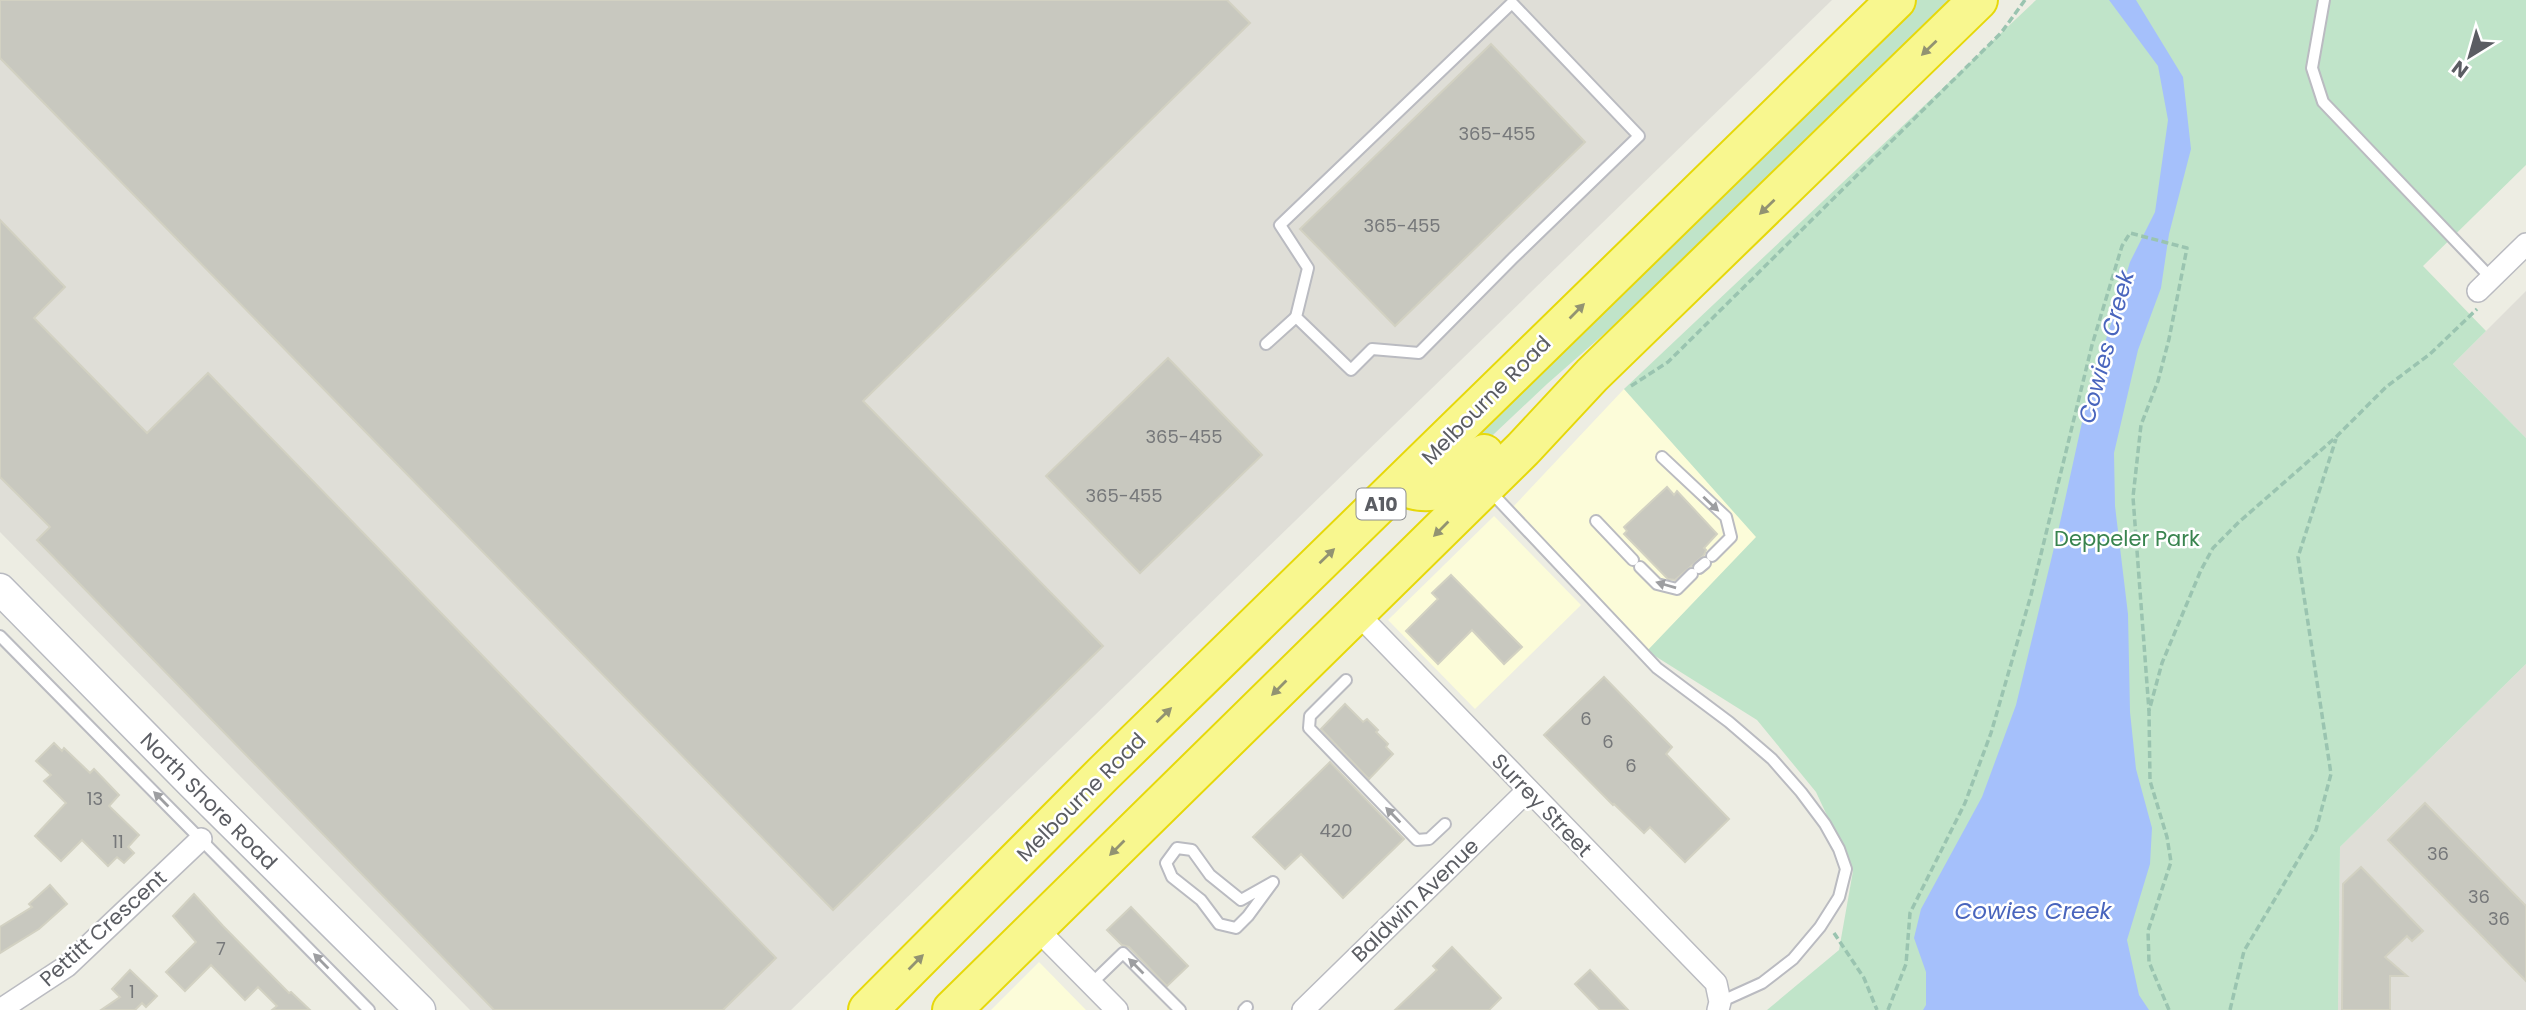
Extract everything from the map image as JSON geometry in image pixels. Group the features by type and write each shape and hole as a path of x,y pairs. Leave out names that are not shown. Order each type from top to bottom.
{"highway":[{"name":"Melbourne Road","path":"868,1010 1094,784 1896,0"},
{"path":"952,1010 1485,486 1592,375 1978,0"},
{"path":"1400,485 1417,492 1431,492 1446,486 1466,471 1524,415 1592,375"}],"main road":[{"name":"North Shore Road","path":"0,589 415,1008"}],"street":[{"path":"2482,293 2526,244"},
{"name":"Surrey Street","path":"1356,612 1716,983 1719,1006"},
{"name":"Baldwin Avenue","path":"1303,1010 1528,790"},
{"name":"Pettitt Crescent","path":"0,1010 67,967 201,839"},
{"path":"1036,928 1117,1010"}],"lane":[{"path":"2323,0 2312,68 2323,102 2482,293"},
{"path":"1266,344 1296,317 1308,268 1280,225 1512,4 1639,136 1419,353 1372,349 1350,370 1296,317"},
{"path":"1596,521 1657,584 1677,589 1731,537 1726,517 1662,457"},
{"path":"1485,486 1657,668 1730,722 1772,759 1825,824 1846,869 1839,897 1793,959 1762,983 1719,1006"},
{"name":"North Shore Road","path":"0,636 369,1010"},
{"path":"1346,680 1310,716 1309,728 1418,840 1429,839 1444,824"},
{"path":"1177,848 1192,850 1210,875 1241,900 1273,882 1236,928 1219,924 1200,900 1172,877 1166,863 1177,848"},
{"path":"1091,984 1123,953 1180,1010"}],"path":[{"path":"1630,386 1668,362 2001,33 2025,0"},
{"path":"1888,1010 1906,964 1910,913 1965,803 1991,733 2031,595 2092,345 2122,246 2130,233 2187,248 2169,339 2158,381 2141,425 2133,498 2149,711 2150,780 2167,836 2171,862 2148,931 2149,962 2169,1010"},
{"path":"2149,711 2162,663 2213,548 2336,437 2386,387 2430,354 2482,293"},
{"path":"2230,1010 2244,951 2316,830 2331,774 2298,557 2336,437"},
{"path":"1825,919 1864,978 1877,1010"}],"shaded area":[{"path":"0,0 1832,0 791,1010 470,1010 0,532"},
{"path":"2526,291 2526,438 2453,364"},
{"path":"1624,389 1757,537 1647,651 1512,508"},
{"path":"1494,516 1581,605 1475,709 1388,620"},
{"path":"2526,664 2526,1010 2338,1010 2340,847"},
{"path":"1039,962 1086,1010 991,1010"}],"green space":[{"path":"1917,0 1954,0 1652,292 1547,384 1458,468 1428,479"},
{"name":"Deppeler Park","path":"2036,0 2526,0 2526,165 2423,266 2486,331 2453,364 2526,438 2526,664 2340,847 2338,1010 1767,1010 1839,950 1853,871 1816,792 1757,720 1647,651 1756,537 1624,389"}],"water":[{"name":"Cowies Creek","path":"2109,0 2136,0 2183,77 2191,149 2169,234 2161,288 2138,350 2114,453 2115,506 2128,614 2130,712 2136,769 2152,828 2150,864 2127,940 2139,995 2149,1010 1923,1010 1926,1005 1926,972 1914,938 1921,909 1982,797 2016,705 2086,404 2130,262 2155,212 2168,120 2158,66"}],"building":[{"path":"0,0 1227,0 1250,23 863,401 1103,646 833,910 0,58"},
{"path":"1491,44 1585,142 1395,326 1300,229"},
{"path":"0,220 65,287 34,318 147,433 208,373 776,958 723,1010 494,1010 37,540 50,527 0,477"},
{"path":"1168,358 1262,455 1140,573 1046,476"},
{"path":"1667,487 1674,495 1677,491 1717,534 1704,548 1704,555 1675,580 1668,579 1624,534 1627,531 1624,527"},
{"path":"1451,575 1522,647 1504,664 1472,630 1438,664 1406,631 1438,599 1432,593"},
{"path":"1604,677 1672,747 1666,754 1729,819 1685,862 1650,827 1644,833 1544,735"},
{"path":"1345,704 1363,722 1367,719 1378,730 1376,732 1388,744 1386,747 1393,754 1369,779 1321,729"},
{"path":"54,743 62,751 64,748 90,773 94,769 119,795 109,806 139,835 128,847 134,853 124,863 117,857 108,866 82,840 61,861 35,836 66,803 44,781 51,775 36,761"},
{"path":"1330,762 1404,839 1343,898 1301,854 1285,869 1253,837"},
{"path":"2425,803 2526,906 2526,981 2388,840"},
{"path":"2361,867 2423,931 2412,941 2407,936 2385,957 2407,976 2390,976 2390,1010 2342,1010 2343,884"},
{"path":"50,885 67,904 39,929 0,953 0,927 32,907 29,904"},
{"path":"194,894 289,993 310,1010 272,1010 277,1006 258,987 245,1000 211,965 185,991 166,972 196,942 173,916"},
{"path":"1131,907 1188,966 1167,986 1129,947 1122,945 1107,930"},
{"path":"1452,947 1501,998 1489,1010 1395,1010 1437,970 1433,966"},
{"path":"130,970 157,996 146,1007 142,1003 135,1010 101,1010 120,997 112,989"},
{"path":"1590,970 1628,1010 1600,1010 1575,984"}]}
